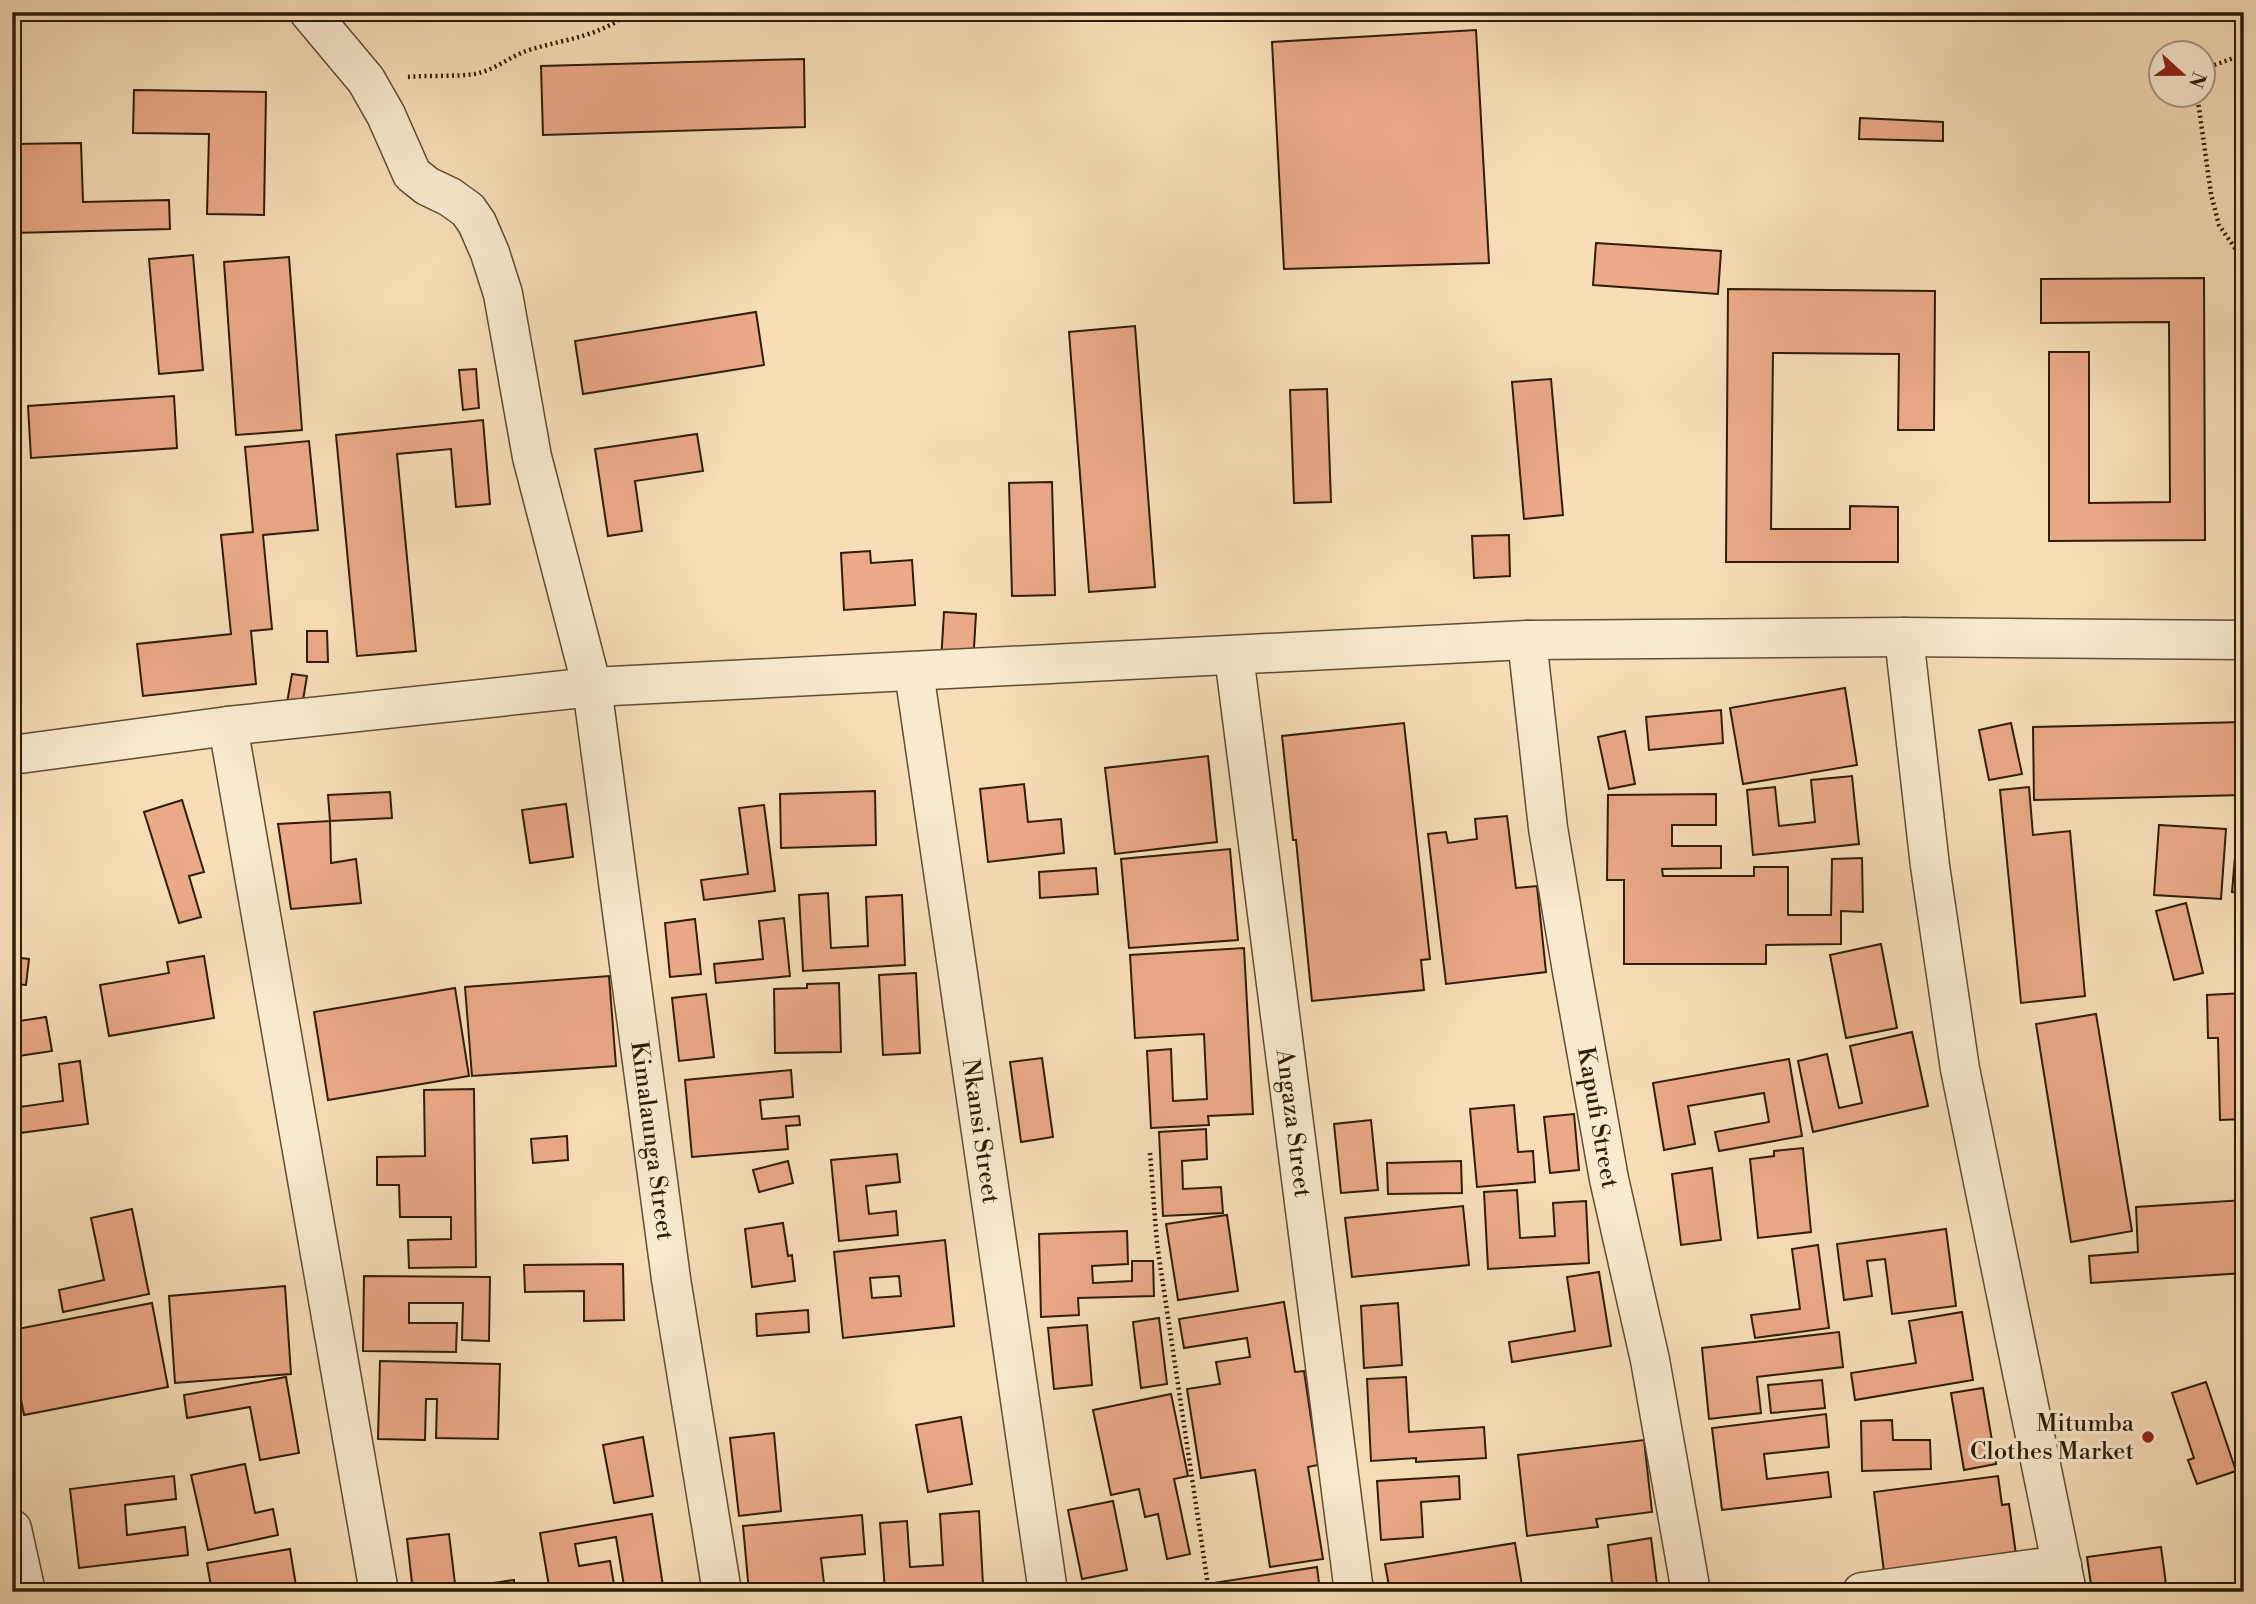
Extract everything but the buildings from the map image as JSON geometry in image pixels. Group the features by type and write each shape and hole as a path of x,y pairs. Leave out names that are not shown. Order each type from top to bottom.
{"street":[{"name":"Kimalaunga Street","path":"309,12 366,80 386,115 412,174 468,210 477,223 503,294 532,457 592,687 671,1279 722,1592"},
{"path":"1862,1592 2065,1578 1960,1069 1930,866 1904,637"},
{"path":"12,755 228,726 592,687 1527,640 1904,637 2244,640"},
{"name":"Kapufi Street","path":"1527,640 1548,828 1572,971 1609,1179 1650,1360 1691,1592"},
{"name":"Angaza Street","path":"1234,656 1354,1592"},
{"name":"Nkansi Street","path":"914,672 1048,1592"},
{"path":"228,726 379,1592"},
{"path":"12,1529 26,1592"}],"path":[{"path":"366,80 474,74 529,50 593,34 631,12"},
{"path":"2218,64 2244,52"},
{"path":"2199,108 2211,194 2219,225 2239,254 2244,270"},
{"path":"1150,1153 1157,1244 1209,1592"}],"place":[{"name":"Mitumba Clothes Market","path":"2148,1437"}]}
